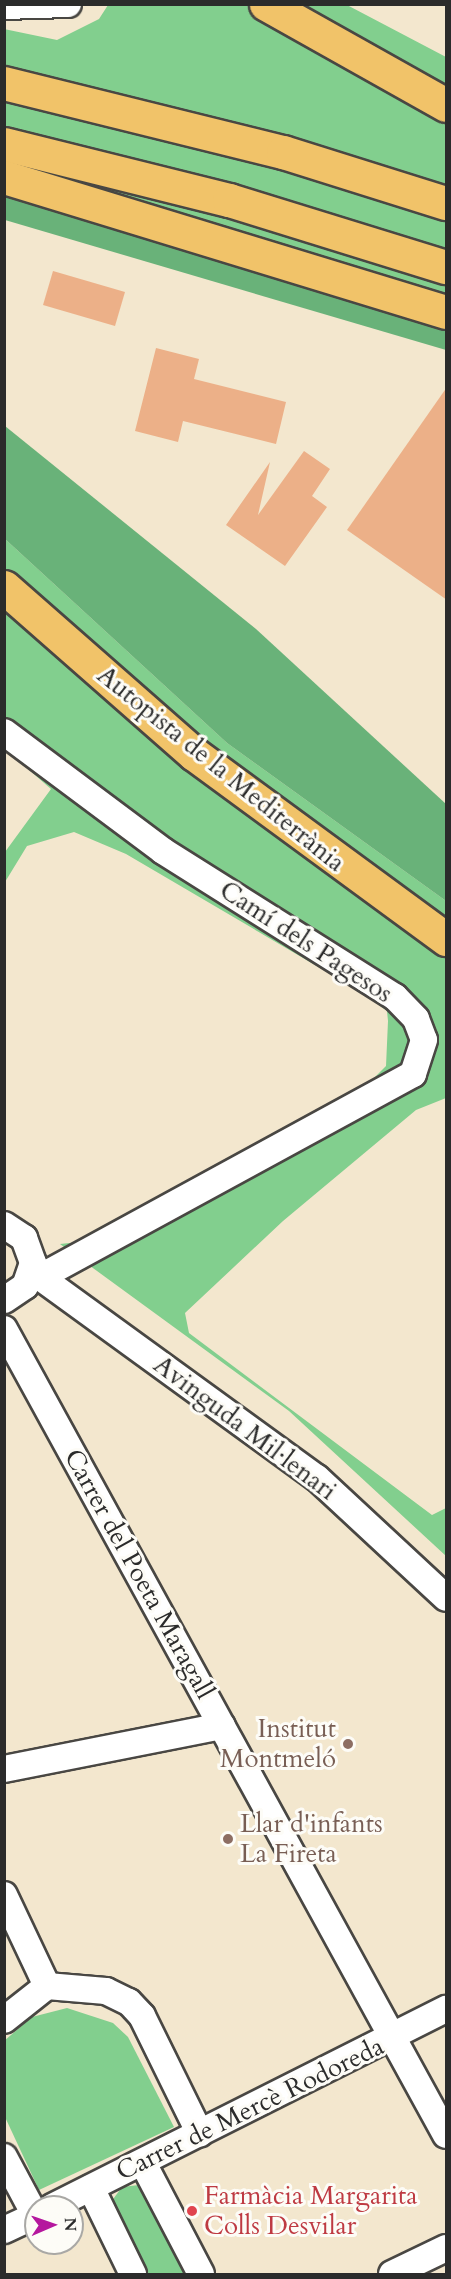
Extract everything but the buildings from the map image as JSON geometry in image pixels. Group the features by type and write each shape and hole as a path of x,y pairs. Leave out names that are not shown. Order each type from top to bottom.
{"highway":[{"path":"266,4 447,105"},
{"path":"4,83 283,152 447,203"},
{"path":"4,144 229,200 447,267"},
{"path":"4,177 447,312"},
{"name":"Autopista de la Mediterrània","path":"4,587 194,754 388,901 447,939"},
{"path":"388,901 447,933"}],"street":[{"path":"4,6 68,4"},
{"name":"Camí dels Pagesos","path":"4,732 163,851 395,997 416,1019 424,1040 413,1074 35,1277 4,1300"},
{"path":"4,1225 31,1250 35,1277"},
{"name":"Avinguda Mil·lenari","path":"35,1277 317,1478 447,1598"},
{"name":"Carrer del Poeta Maragall","path":"4,1329 447,2135"},
{"path":"4,1769 222,1726"},
{"path":"4,1895 47,1986"},
{"path":"4,2020 47,1986 106,1991 129,2002 142,2016 200,2133"},
{"name":"Carrer de Mercè Rodoreda","path":"76,2195 394,2038 447,2009"},
{"path":"4,2157 30,2195"},
{"path":"143,2163 201,2274"},
{"path":"91,2188 133,2274"},
{"name":"Carrer de Mercè Rodoreda","path":"4,2230 24,2220"},
{"path":"392,2274 447,2248"}],"green space":[{"path":"108,5 347,5 446,57 446,328 5,193 4,29 57,40 99,19"},
{"path":"4,193 446,328 446,350 5,220"},
{"path":"5,426 256,629 446,804 446,901 227,743 5,539"},
{"path":"5,539 227,743 446,901 446,1098 416,1110 283,1221 185,1313 189,1333 432,1515 446,1508 446,1556 289,1411 60,1244 79,1242 357,1095 386,1066 388,1021 387,1011 361,992 126,854 74,832 27,846 5,882 5,852 51,789 5,749"},
{"path":"67,2008 113,2023 128,2037 174,2127 39,2190 5,2117 4,2041 32,2017"},
{"path":"139,2185 148,2190 189,2274 142,2274 111,2202 122,2187"}],"place":[{"name":"Institut Montmeló","path":"348,1744"},
{"name":"Llar d'infants La Fireta","path":"228,1839"},
{"name":"Farmàcia Margarita Colls Desvilar","path":"192,2211"}]}
